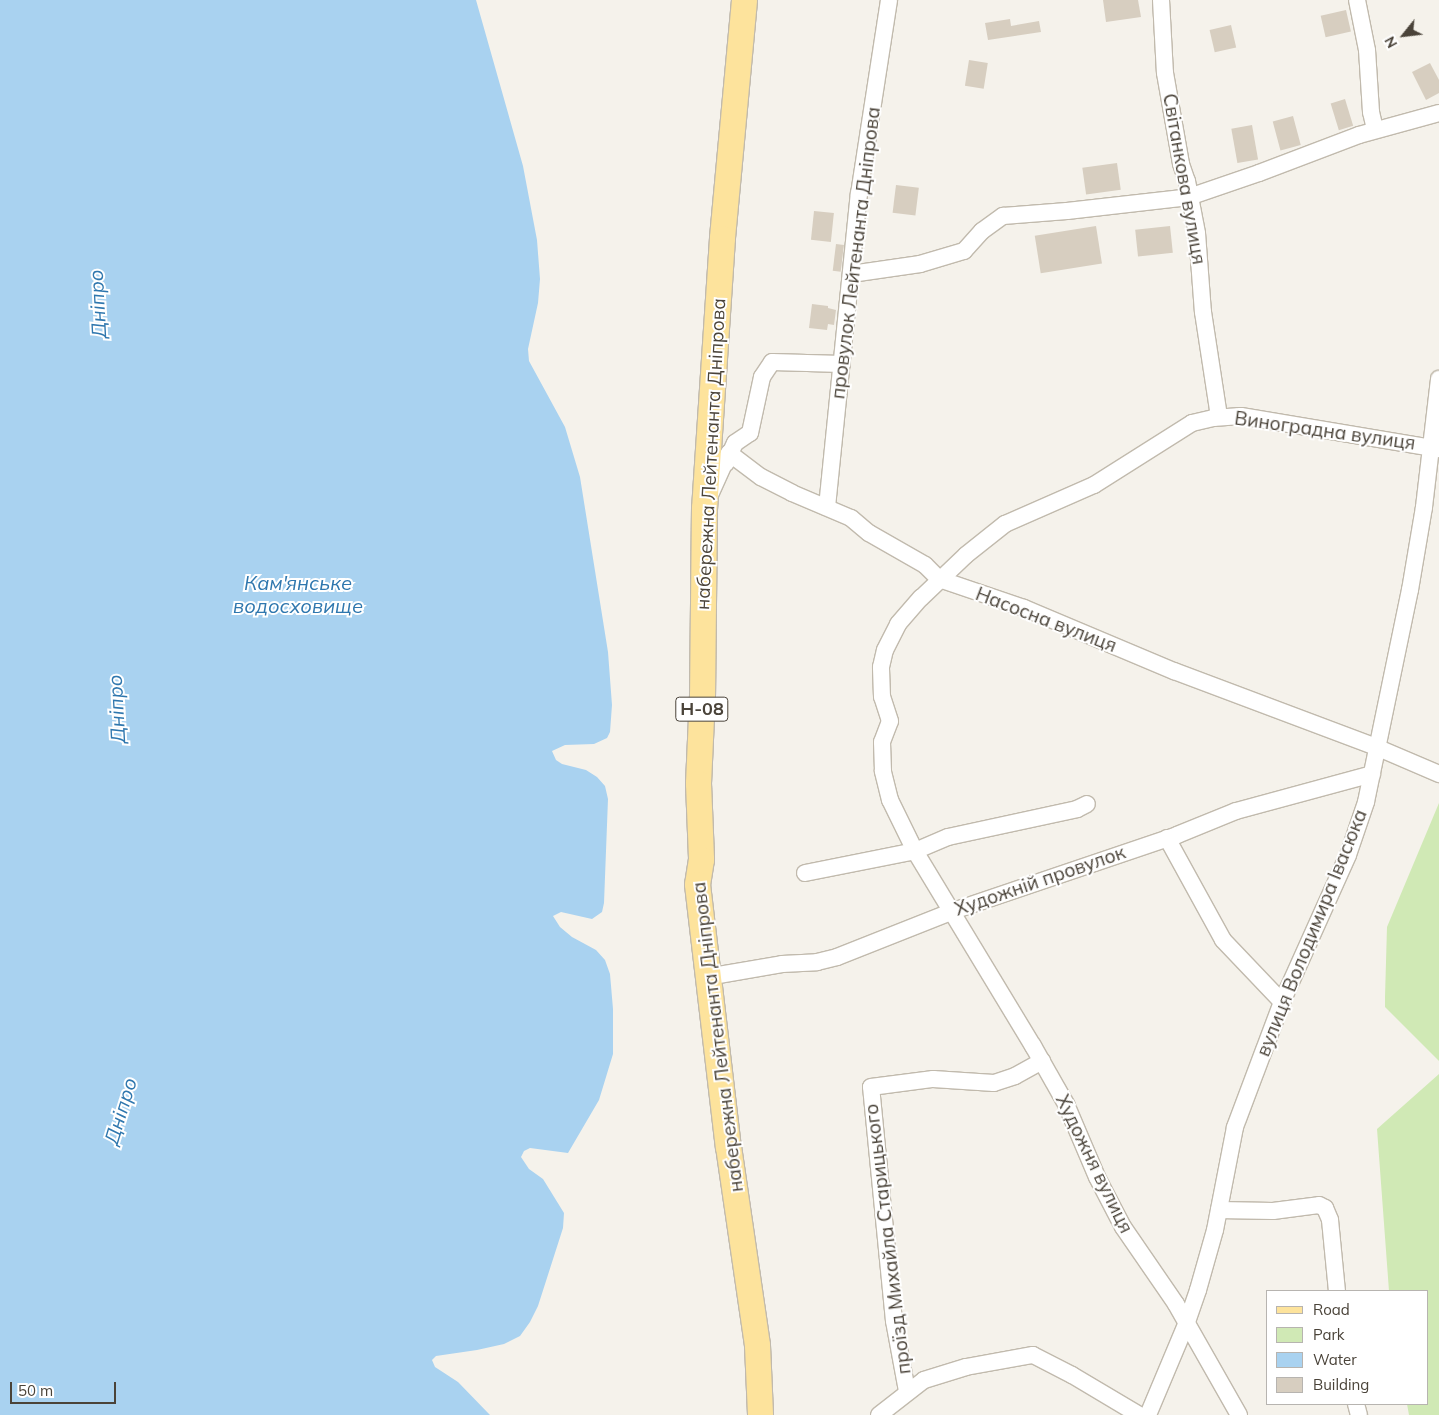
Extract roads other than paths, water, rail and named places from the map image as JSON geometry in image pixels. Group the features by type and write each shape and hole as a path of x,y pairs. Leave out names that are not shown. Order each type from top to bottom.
{"main road":[{"name":"набережна Лейтенанта Дніпрова","path":"744,0 722,238 704,508 702,695 698,783 701,859 697,884 728,1146 758,1345 760,1415"}],"street":[{"name":"провулок Лейтенанта Дніпрова","path":"827,507 859,194 890,0"},
{"name":"Світанкова вулиця","path":"1161,0 1165,73 1181,164 1197,233 1203,312 1219,417"},
{"path":"1357,0 1367,50 1371,112 1376,130"},
{"path":"851,274 920,264 964,251 982,231 1003,216 1067,211 1189,196 1376,130 1439,113"},
{"path":"704,508 735,443 750,433 762,377 772,362 842,364"},
{"name":"вулиця Володимира Івасюка","path":"1148,1415 1187,1322 1219,1210 1235,1127 1282,1002 1348,855 1366,802 1410,590 1435,448 1439,379"},
{"name":"Виноградна вулиця","path":"953,911 915,851 890,800 883,771 882,742 890,721 882,696 881,667 885,650 898,624 939,579 1005,524 1094,485 1192,424 1219,417 1241,416 1435,448"},
{"name":"Насосна вулиця","path":"704,508 729,453 761,477 851,518 869,533 925,565 939,579 1024,608 1174,672 1376,747 1439,774"},
{"name":"Художній провулок","path":"707,977 782,964 817,962 837,957 953,911 1167,838 1236,811 1372,774"},
{"path":"804,873 915,851 948,837 1077,809 1087,804"},
{"path":"1167,838 1223,940 1282,1002"},
{"name":"Художня вулиця","path":"953,911 1066,1104 1096,1177 1123,1227 1187,1322 1239,1415"},
{"name":"проїзд Михайла Старицького","path":"907,1391 894,1321 871,1087 933,1079 994,1083 1015,1076 1042,1061"},
{"path":"1219,1210 1248,1212 1319,1205 1325,1208 1330,1220 1337,1290"},
{"path":"879,1415 917,1383 932,1376 1033,1355 1057,1366 1139,1415"}],"water":[{"name":"Кам'янське водосховище","path":"0,0 476,0 523,166 537,240 540,279 538,303 528,349 529,361 565,427 580,477 608,652 612,705 610,732 607,738 594,744 565,745 552,751 556,760 562,764 586,770 597,777 605,786 608,799 604,903 602,912 592,919 561,912 553,916 560,927 572,937 596,950 605,960 610,974 613,1009 613,1054 599,1100 568,1153 530,1148 524,1151 521,1157 529,1169 543,1179 564,1213 563,1228 538,1306 530,1322 520,1336 504,1344 436,1356 432,1360 435,1367 458,1382 490,1415 0,1415"}],"water label":[{"name":"Дніпро","path":"97,304"},
{"name":"Дніпро","path":"116,709"},
{"name":"Дніпро","path":"120,1111"}]}
